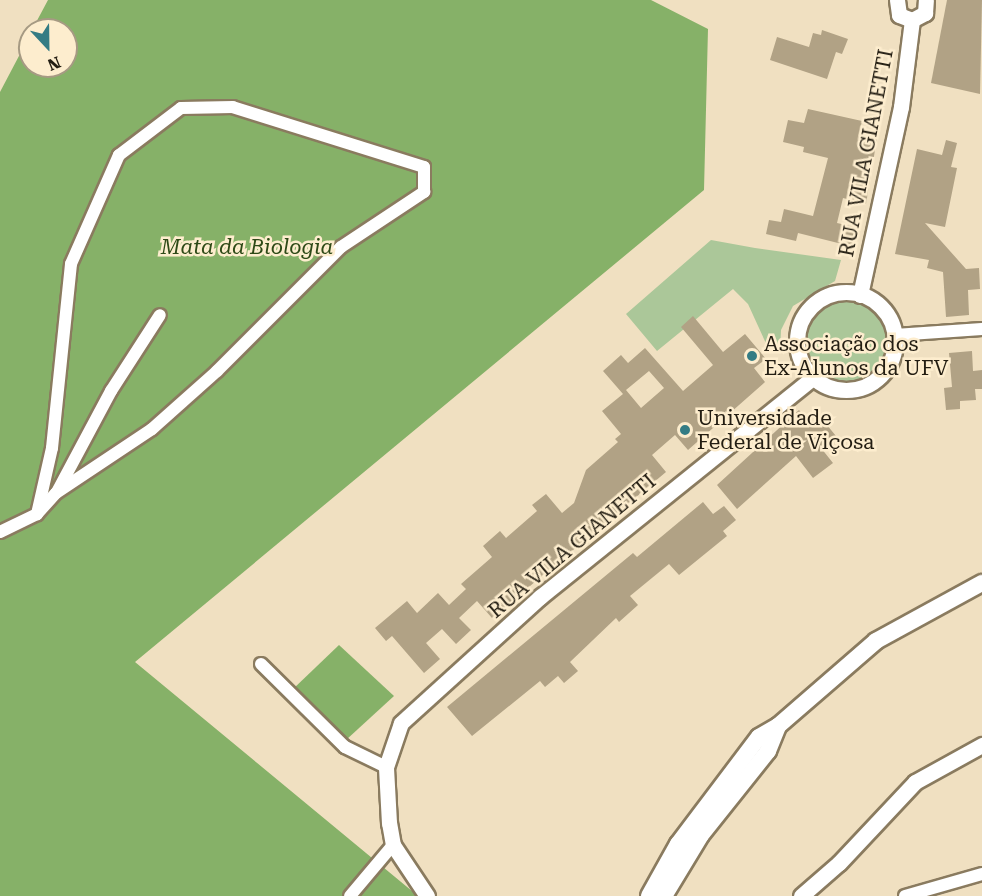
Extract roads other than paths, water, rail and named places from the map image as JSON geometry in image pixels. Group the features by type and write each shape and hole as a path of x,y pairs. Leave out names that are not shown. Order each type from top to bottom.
{"main road":[{"path":"649,896 678,844 759,738 778,726 876,641 982,584"},
{"path":"664,896 701,835 768,751 778,726"}],"street":[{"path":"897,0 899,15 912,20 925,13 926,0"},
{"name":"RUA VILA GIANETTI","path":"861,295 901,107 912,20"},
{"path":"0,532 37,514 56,494 152,429 217,371 341,247 424,192 424,167 233,107 182,108 119,156 71,264 52,448 37,514"},
{"path":"839,293 861,295 886,312 895,335 890,364 868,386 839,390 812,378 797,350 802,319 824,297 839,293"},
{"path":"56,494 111,391 160,315"},
{"path":"895,335 982,329"},
{"name":"RUA VILA GIANETTI","path":"386,767 401,723 540,597 812,378"},
{"path":"261,664 345,747 386,767 393,845 427,896"},
{"path":"801,896 839,862 915,782 982,745"},
{"path":"350,896 393,845"},
{"path":"905,896 982,874"}],"place":[{"name":"Associação dos Ex-Alunos da UFV","path":"752,356"},
{"name":"Universidade Federal de Viçosa","path":"685,430"}],"park label":[{"name":"Mata da Biologia","path":"247,247"}]}
